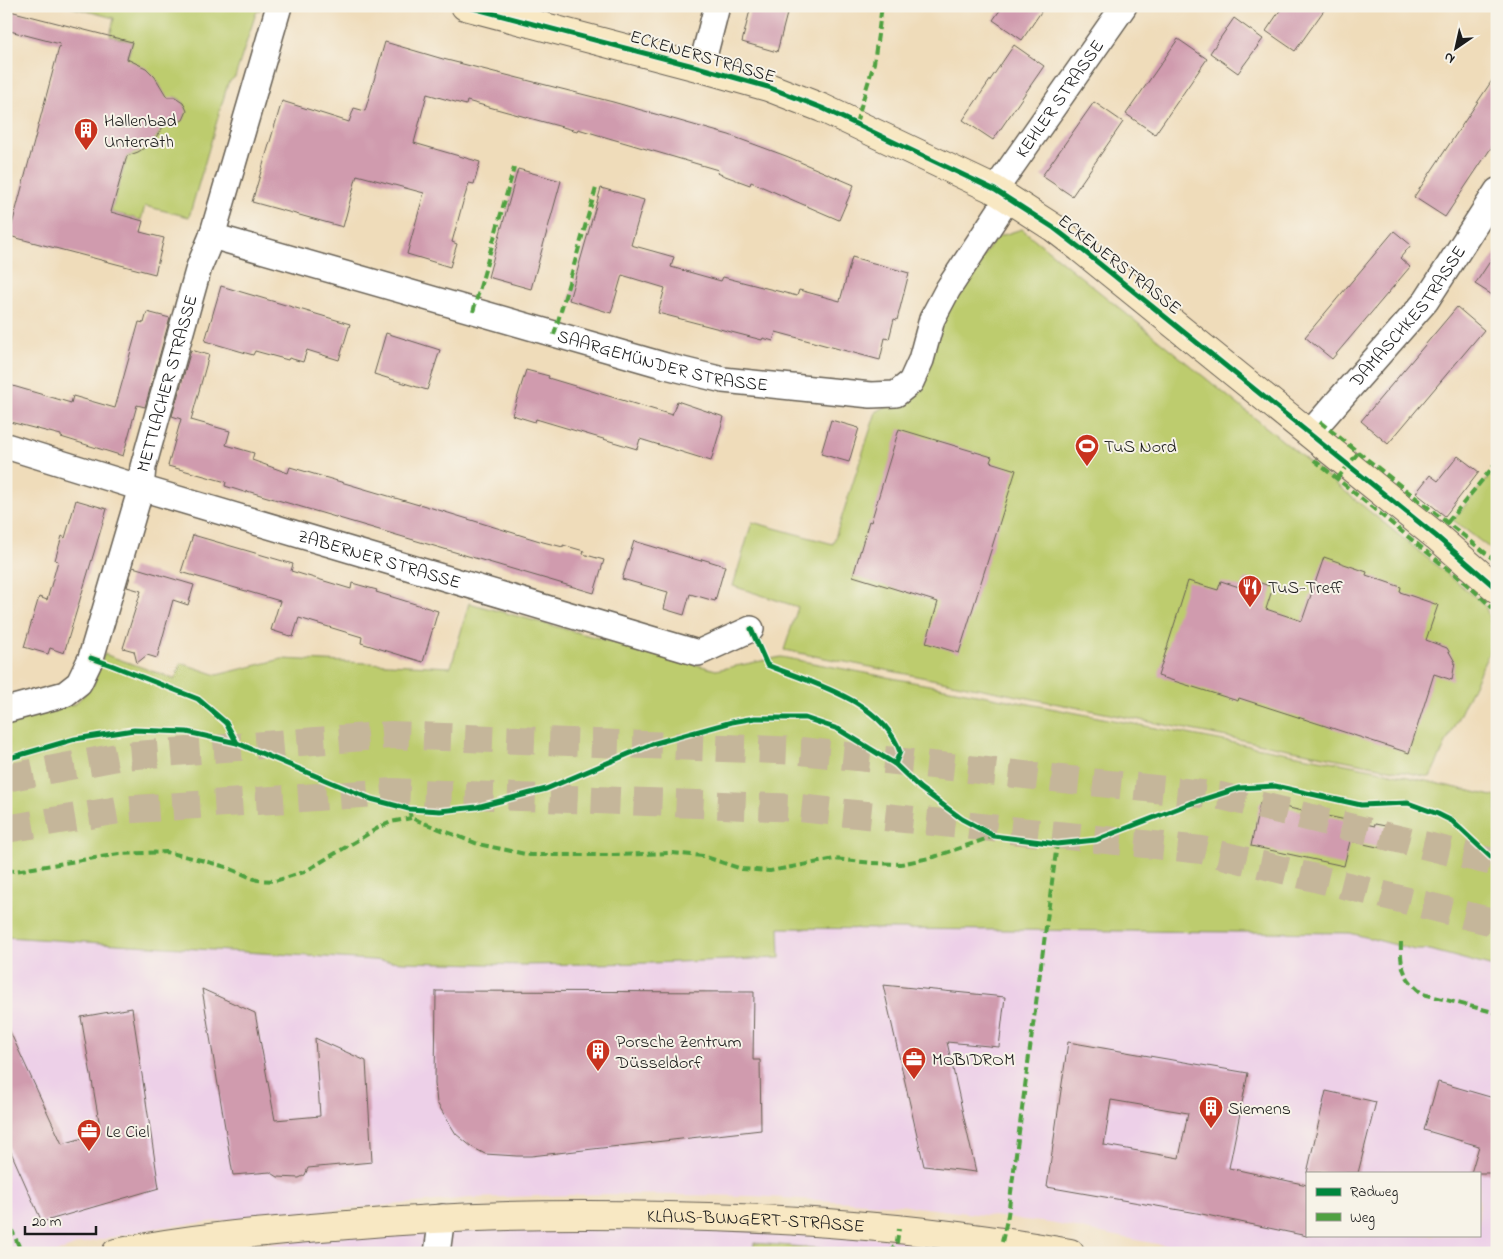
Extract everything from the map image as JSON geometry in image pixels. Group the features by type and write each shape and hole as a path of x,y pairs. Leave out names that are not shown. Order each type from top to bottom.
{"street":[{"name":"METTLACHER STRASSE","path":"6,710 65,694 79,684 91,658 141,488 143,467 186,309 199,267 212,236 280,6"},
{"name":"ECKENERSTRASSE","path":"465,6 768,87 822,108 1001,194 1054,228 1436,536 1497,589"},
{"path":"701,68 717,6"},
{"name":"KEHLER STRASSE","path":"1001,194 1124,6"},
{"name":"DAMASCHKESTRASSE","path":"1310,434 1426,301 1497,191"},
{"name":"SAARGEMÜNDER STRASSE","path":"212,236 638,358 723,380 871,395 896,394 911,382 921,360 932,318 1001,194"},
{"name":"ZABERNER STRASSE","path":"6,446 698,654 751,629"},
{"name":"KLAUS-BUNGERT-STRASSE","path":"116,1253 162,1244 264,1232 442,1217 594,1214 747,1217 899,1229 976,1238 1070,1253"},
{"path":"437,1253 442,1217"}],"shaded area":[{"path":"779,928 1350,933 1415,950 1430,950 1497,968 1497,1253 1203,1253 1050,1223 900,1205 752,1196 607,1194 470,1198 254,1217 162,1227 79,1244 56,1253 6,1253 6,937 404,962 523,965 780,958"},
{"path":"740,1224 1024,1253 183,1253 425,1227"}],"green space":[{"path":"67,6 264,6 256,13 235,77 228,83 189,217 145,206 141,220 111,212 127,156 140,151 150,144 164,122 174,124 179,122 183,119 186,111 180,99 175,97 165,99 160,85 152,74 141,66 127,60 132,42 110,36 114,18"},
{"name":"TuS Nord","path":"1022,229 1485,605 1496,638 1430,777 784,650 798,607 733,586 752,522 833,544 876,412 917,389 942,325 957,293 997,237"},
{"path":"1497,467 1497,554 1453,520"},
{"path":"469,603 716,670 781,657 1377,770 1497,797 1497,968 1430,950 1415,950 1350,933 779,928 780,958 523,965 404,962 6,937 6,718 75,704 93,686 104,654 175,679 181,663 217,675 282,659 451,667"},
{"path":"754,1243 876,1253 753,1253"}],"building":[{"path":"751,6 789,6 777,52 742,42"},
{"path":"1003,6 1045,6 1022,40 993,20"},
{"path":"1283,6 1327,6 1295,51 1266,31"},
{"name":"Hallenbad Unterrath","path":"6,10 132,42 127,59 146,68 155,77 167,97 175,97 183,102 187,111 183,120 174,124 165,124 152,143 138,152 127,156 111,212 143,221 140,232 164,238 155,274 9,236 60,44 6,30"},
{"path":"1234,18 1263,39 1238,73 1210,53"},
{"path":"1178,39 1207,59 1155,134 1126,114"},
{"path":"385,42 443,59 613,102 729,135 786,156 854,185 839,220 751,182 750,185 717,173 718,170 578,129 577,131 467,101 466,105 427,94 414,143 480,162 474,184 469,183 463,202 452,242 457,244 450,267 407,254 424,193 357,175 343,227 252,202 282,101 349,122 354,108 365,111"},
{"path":"1014,45 1044,66 993,140 963,120"},
{"path":"1497,73 1497,139 1445,217 1414,197"},
{"path":"1094,102 1123,122 1072,196 1042,176"},
{"path":"518,169 561,181 531,289 488,277"},
{"path":"601,188 644,200 631,245 674,257 671,267 721,281 723,277 797,296 799,290 840,301 852,257 909,273 897,320 894,319 889,339 885,338 880,360 776,332 773,341 763,338 762,340 658,313 665,288 622,275 611,313 569,300"},
{"path":"1394,231 1411,245 1400,258 1410,267 1332,359 1305,337"},
{"path":"1497,251 1497,298 1475,284"},
{"path":"221,286 350,324 339,360 307,350 303,362 289,358 288,360 255,351 253,355 205,341"},
{"path":"1457,307 1484,330 1388,444 1361,421"},
{"path":"147,312 170,318 145,407 137,405 123,456 61,437 61,435 6,421 6,384 71,403 73,396 115,408 139,322 144,323"},
{"path":"386,333 440,350 427,390 374,374"},
{"path":"191,350 209,355 191,420 230,431 226,445 254,453 252,460 288,473 290,467 543,542 584,551 583,554 604,560 594,593 247,491 247,493 225,486 226,482 168,466 181,419 172,416"},
{"path":"526,370 672,415 677,401 724,417 711,461 640,439 637,449 536,419 535,422 512,415"},
{"path":"831,420 859,428 849,462 821,454"},
{"path":"899,429 992,457 990,462 1016,470 959,653 926,643 938,602 853,576"},
{"path":"1458,456 1479,472 1445,516 1416,493 1430,475 1438,481"},
{"path":"76,500 107,509 64,653 50,648 48,654 24,647 39,597 47,600 58,561 55,560 62,536 65,538"},
{"path":"193,535 293,564 291,571 351,589 352,583 438,611 423,662 361,643 362,637 299,618 293,637 271,630 280,601 181,572"},
{"path":"634,541 701,561 702,559 725,566 715,601 690,594 684,615 664,609 668,592 622,579"},
{"path":"1324,557 1367,572 1366,575 1401,587 1400,592 1438,605 1426,640 1447,648 1455,662 1452,680 1434,674 1409,753 1239,698 1238,701 1158,676 1188,581 1218,590 1221,581 1242,588 1245,578 1273,587 1266,609 1302,621"},
{"path":"133,567 194,585 188,605 173,600 157,658 147,655 137,663 134,651 123,648 141,591 127,587"},
{"path":"1260,802 1375,826 1375,824 1396,828 1391,850 1350,841 1344,866 1251,846"},
{"path":"883,985 1005,997 999,1047 947,1042 976,1172 924,1166"},
{"path":"202,989 255,1013 275,1120 320,1116 315,1038 366,1061 372,1162 308,1168 305,1175 299,1178 278,1177 270,1172 233,1175"},
{"name":"Porsche Zentrum Düsseldorf","path":"436,991 754,992 753,1060 760,1060 761,1130 531,1156 485,1154 472,1147 456,1134 437,1103 435,1084"},
{"path":"132,1008 159,1188 42,1222 6,1141 6,1023 62,1144 101,1133 81,1017"},
{"name":"Siemens","path":"1068,1042 1248,1073 1229,1168 1306,1185 1306,1236 1197,1213 1047,1187","holes":["1111,1100 1188,1113 1179,1158 1104,1145"]},
{"path":"1438,1082 1497,1099 1497,1173 1471,1172 1479,1146 1424,1130"},
{"name":"Siemens","path":"1326,1091 1376,1102 1358,1172 1307,1172"}],"tunnel":[{"path":"6,778 123,756 391,735 801,751 1221,796 1497,863"},
{"path":"6,829 119,810 393,792 799,808 1202,850 1497,923"}],"marked path":[{"path":"856,123 874,63 882,6"},
{"path":"473,312 514,168"},
{"path":"554,335 596,188"},
{"path":"1320,422 1497,562"},
{"path":"1337,479 1358,453"},
{"path":"1314,460 1471,588 1497,612"},
{"path":"1447,523 1497,462"},
{"path":"409,809 411,818 478,844 530,855 671,853 703,856 742,869 770,871 835,859 901,864 934,857 994,836"},
{"path":"6,870 15,871 119,854 166,852 226,867 257,880 275,881 304,872 378,828 391,822 411,818"},
{"path":"1002,1242 1008,1215 1057,844"},
{"path":"1401,942 1401,958 1404,971 1411,982 1423,994 1497,1013"},
{"path":"6,1217 22,1253"},
{"path":"890,1253 897,1242 899,1229"}],"cycle path":[{"path":"465,6 768,87 822,108 995,190 1054,228 1080,248 1436,536 1497,589"},
{"path":"751,629 767,665 844,696 878,719 891,734 900,752 895,764"},
{"path":"91,658 198,699 226,723 237,743"},
{"path":"6,759 75,739 134,730 187,732 237,743 371,799 409,809 440,811 477,807 546,789 652,744 732,722 755,718 805,718 838,729 895,764 920,788 962,819 994,836 1057,844 1096,840 1189,804 1239,788 1275,786 1361,805 1408,803 1452,821 1497,863"}],"place":[{"name":"Hallenbad Unterrath","path":"86,151"},
{"name":"TuS Nord","path":"1087,467"},
{"name":"TuS-Treff","path":"1250,608"},
{"name":"Porsche Zentrum Düsseldorf","path":"598,1072"},
{"name":"MOBIDROM","path":"914,1080"},
{"name":"Siemens","path":"1211,1129"},
{"name":"Le Ciel","path":"89,1152"}]}
